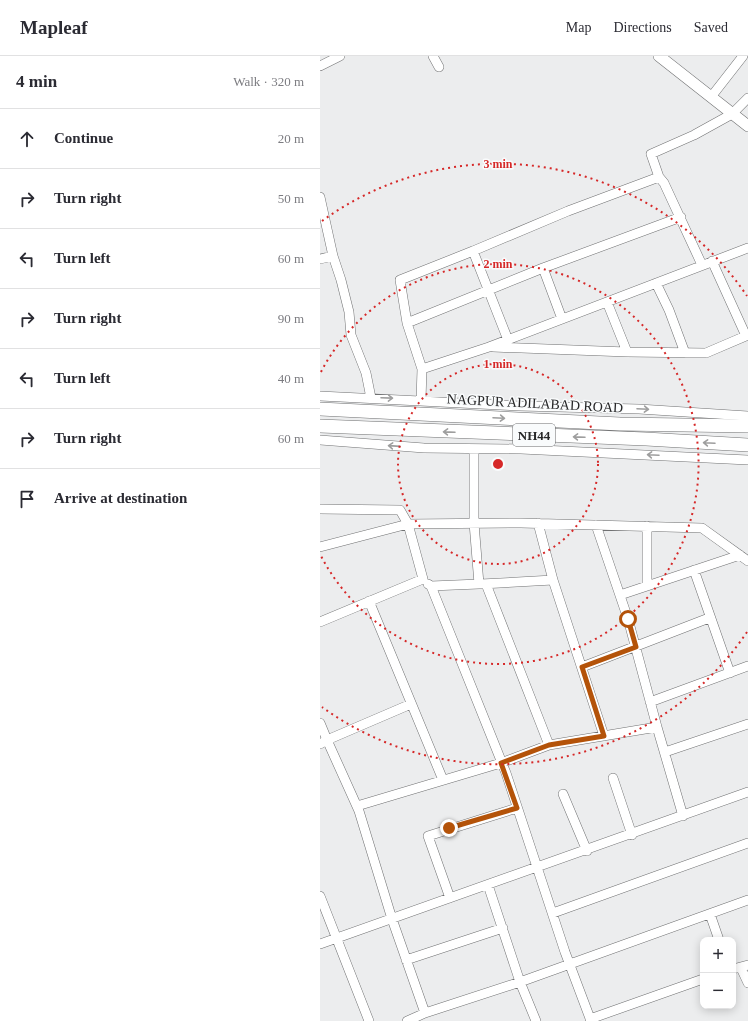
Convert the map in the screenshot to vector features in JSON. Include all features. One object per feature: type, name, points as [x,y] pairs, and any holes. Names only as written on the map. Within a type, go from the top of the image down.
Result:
[{"type":"highway","name":"NAGPUR ADILABAD ROAD","points":[[320,409],[620,424],[748,426]]},
{"type":"highway","name":"NH44","points":[[320,426],[646,439],[748,445]]},
{"type":"main road","points":[[661,57],[748,126]]},
{"type":"street","points":[[321,63],[340,56]]},
{"type":"street","points":[[433,56],[439,67]]},
{"type":"street","points":[[711,97],[743,56]]},
{"type":"street","points":[[702,265],[681,217],[664,183],[659,177],[651,154],[694,135],[732,114],[748,98]]},
{"type":"street","points":[[420,400],[422,369],[407,323],[400,280],[473,251],[568,210],[659,177]]},
{"type":"street","points":[[320,197],[322,212],[333,256],[342,280],[349,312],[351,335],[366,373],[371,398]]},
{"type":"street","points":[[407,323],[488,292],[542,268],[681,217]]},
{"type":"street","points":[[422,369],[508,340],[748,248]]},
{"type":"street","points":[[473,251],[508,340]]},
{"type":"street","points":[[320,259],[333,256]]},
{"type":"street","points":[[488,347],[706,353],[747,335],[712,262]]},
{"type":"street","points":[[542,268],[562,319]]},
{"type":"street","points":[[656,283],[669,310],[685,353]]},
{"type":"street","points":[[607,302],[627,352]]},
{"type":"street","points":[[320,396],[520,406],[639,409],[748,416]]},
{"type":"street","points":[[341,442],[342,428]]},
{"type":"street","points":[[320,440],[424,448],[748,460]]},
{"type":"street","points":[[474,449],[474,523],[483,584],[549,745]]},
{"type":"street","points":[[320,509],[400,510],[408,524],[423,579],[431,586],[501,763],[570,964],[591,1020],[700,980]]},
{"type":"street","points":[[538,523],[553,580],[604,736]]},
{"type":"street","points":[[320,547],[408,524],[538,523],[647,526],[702,528],[748,561]]},
{"type":"street","points":[[596,525],[636,647],[650,702],[683,816]]},
{"type":"street","points":[[647,526],[647,585]]},
{"type":"street","points":[[620,595],[740,555]]},
{"type":"street","points":[[694,570],[709,618],[730,673]]},
{"type":"street","points":[[320,612],[322,622],[423,579]]},
{"type":"street","points":[[431,586],[553,580]]},
{"type":"street","points":[[369,601],[410,704],[443,780]]},
{"type":"street","points":[[582,667],[709,618]]},
{"type":"street","points":[[650,702],[748,666]]},
{"type":"street","points":[[324,742],[410,704]]},
{"type":"street","points":[[320,723],[324,742],[357,806],[392,919],[425,1013]]},
{"type":"street","points":[[665,752],[748,724]]},
{"type":"street","points":[[357,806],[501,763],[549,745],[657,727]]},
{"type":"street","points":[[612,778],[632,834]]},
{"type":"street","points":[[563,794],[587,851]]},
{"type":"street","points":[[320,944],[748,794]]},
{"type":"street","points":[[450,898],[428,836],[517,808]]},
{"type":"street","points":[[553,913],[748,844]]},
{"type":"street","points":[[488,885],[520,982],[536,1021]]},
{"type":"street","points":[[320,896],[369,1021]]},
{"type":"street","points":[[407,1021],[425,1013],[520,982],[748,900]]},
{"type":"street","points":[[710,914],[718,937]]},
{"type":"street","points":[[406,960],[503,928]]},
{"type":"street","points":[[741,967],[748,983]]},
{"type":"route","points":[[449,828],[517,808],[506,773],[501,763],[549,745],[604,736],[582,667],[636,647],[628,619]]}]
